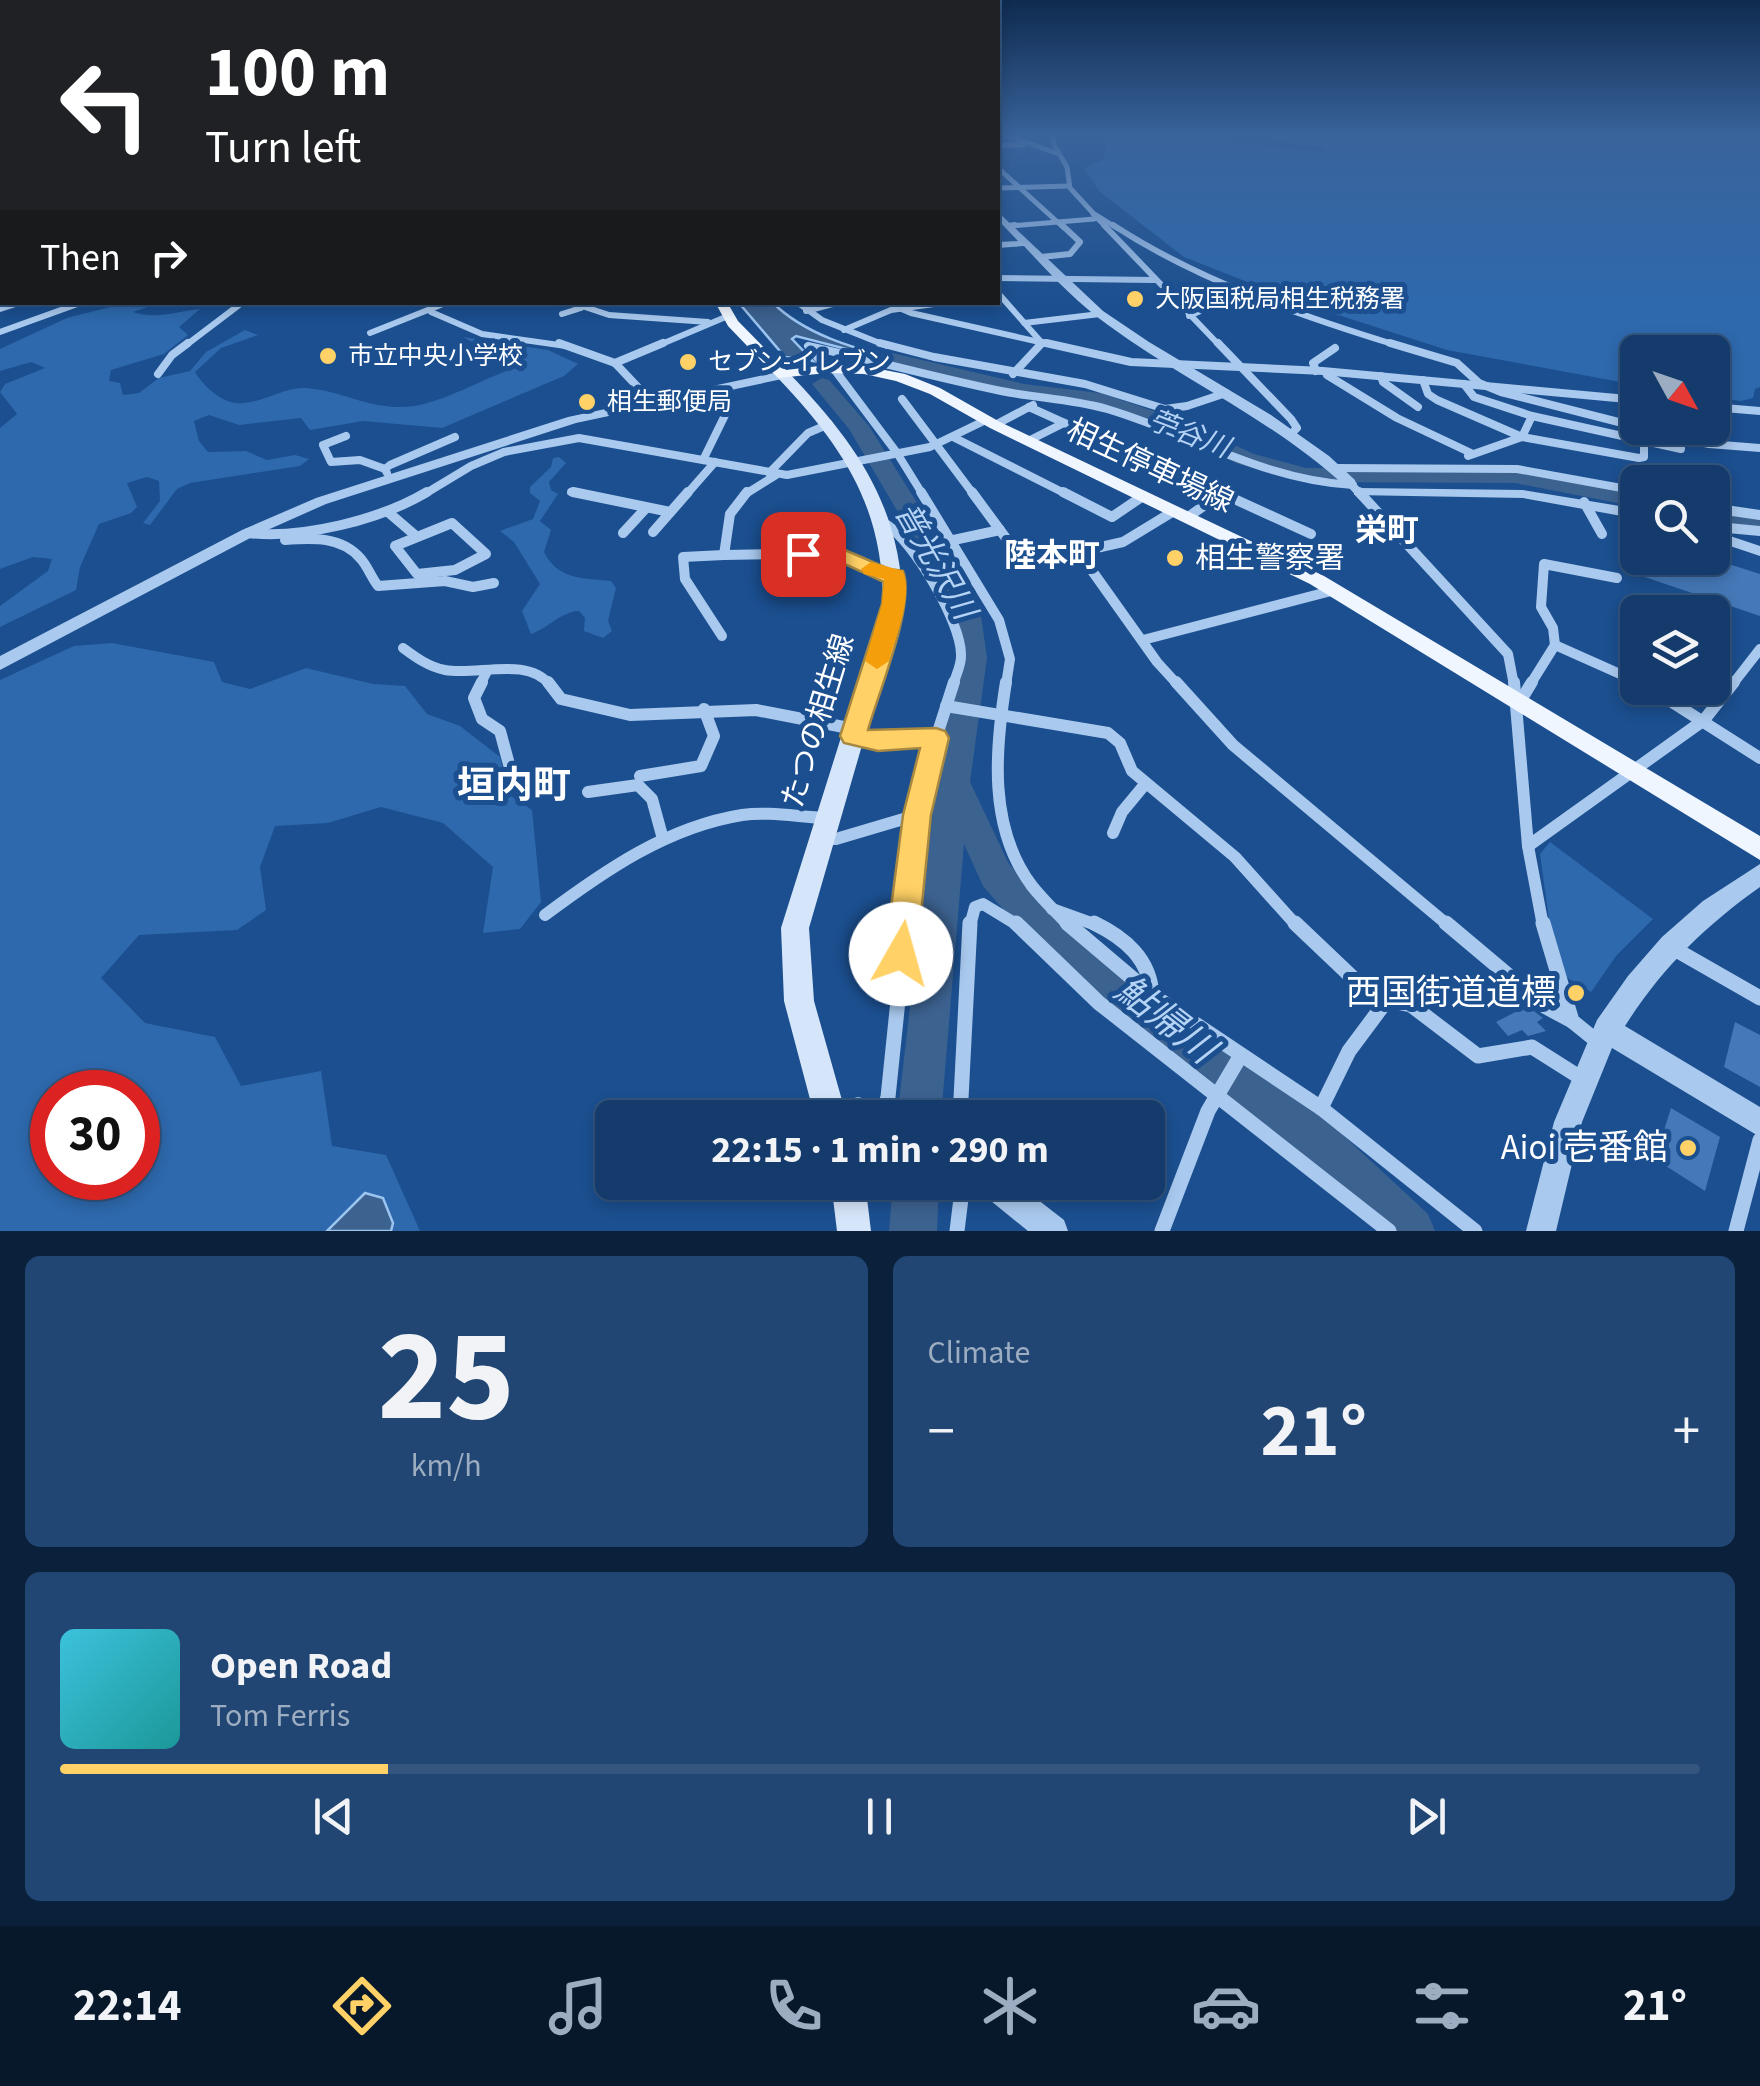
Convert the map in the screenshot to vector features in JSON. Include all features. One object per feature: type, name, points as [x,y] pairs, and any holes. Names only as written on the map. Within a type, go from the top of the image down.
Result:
[{"type":"main road","points":[[724,309],[783,375]]},
{"type":"main road","name":"相生停車場線","points":[[783,375],[831,369],[885,374],[919,384],[1335,590],[1760,849]]},
{"type":"main road","name":"たつの相生線","points":[[783,375],[856,460],[886,525],[895,576],[893,604],[800,902],[793,954],[802,1021],[826,1100]]},
{"type":"main road","points":[[850,1200],[854,1231]]},
{"type":"street","points":[[1025,191],[1060,221],[1079,246],[1070,254],[1041,257]]},
{"type":"street","points":[[1074,191],[1154,280],[1291,420],[1297,428],[1292,434]]},
{"type":"street","points":[[1009,226],[1094,216],[1158,254],[1310,319],[1452,361],[1483,385],[1556,409],[1620,423]]},
{"type":"street","points":[[1000,217],[1100,314],[1292,434],[1336,469],[1508,654],[1518,705],[1528,846],[1546,940],[1572,1022]]},
{"type":"street","points":[[1000,245],[1026,242]]},
{"type":"street","points":[[1000,278],[1154,280]]},
{"type":"street","points":[[1190,316],[1245,292]]},
{"type":"street","points":[[1000,297],[1042,343]]},
{"type":"street","points":[[0,332],[75,305]]},
{"type":"street","points":[[158,374],[172,355],[238,305]]},
{"type":"street","points":[[370,332],[443,305]]},
{"type":"street","points":[[576,305],[652,320],[708,322]]},
{"type":"street","points":[[562,314],[588,305]]},
{"type":"street","points":[[800,305],[843,330],[1013,374],[1084,384],[1171,409],[1226,393]]},
{"type":"street","points":[[806,311],[829,305]]},
{"type":"street","points":[[892,305],[1130,362],[1319,371],[1620,398]]},
{"type":"street","points":[[843,330],[898,308],[923,305]]},
{"type":"street","points":[[615,363],[708,322],[724,309]]},
{"type":"street","points":[[431,312],[482,334],[553,341],[615,363],[651,401]]},
{"type":"street","points":[[1024,323],[1100,314]]},
{"type":"street","points":[[1013,374],[1042,343]]},
{"type":"street","points":[[1475,1231],[1321,1108],[1239,1059],[1152,995],[1032,886],[1006,837],[997,788],[996,716],[1010,659],[1004,636],[894,454],[831,369],[808,346],[1041,398],[1087,404],[1139,419],[1287,479],[1354,487],[1490,492],[1620,510]]},
{"type":"street","points":[[1335,348],[1313,363],[1319,371],[1397,418],[1471,453]]},
{"type":"street","points":[[346,436],[323,445],[331,462],[360,460],[388,473],[558,424],[783,375]]},
{"type":"street","points":[[1381,376],[1383,382],[1418,407]]},
{"type":"street","points":[[1423,380],[1428,394],[1438,400],[1522,437],[1639,458],[1644,457],[1644,445]]},
{"type":"street","points":[[1464,384],[1474,397],[1532,416],[1620,436]]},
{"type":"street","points":[[253,535],[388,512],[484,460],[521,448],[579,438],[773,474],[936,445],[1029,407],[1041,398]]},
{"type":"street","points":[[902,399],[1025,564],[1123,542],[1222,494]]},
{"type":"street","points":[[703,460],[729,407]]},
{"type":"street","points":[[1029,407],[1311,534]]},
{"type":"street","points":[[1730,408],[1760,411]]},
{"type":"street","points":[[1456,466],[1471,453],[1522,437],[1532,416]]},
{"type":"street","points":[[1028,441],[1064,423]]},
{"type":"street","points":[[724,555],[727,512],[773,474],[808,433],[828,424]]},
{"type":"street","points":[[0,664],[455,437]]},
{"type":"street","points":[[953,437],[1112,517],[1143,496]]},
{"type":"street","points":[[1662,445],[1681,449]]},
{"type":"street","points":[[1722,445],[1760,448]]},
{"type":"street","points":[[653,532],[715,462]]},
{"type":"street","points":[[1336,469],[1456,466],[1546,472],[1620,488]]},
{"type":"street","points":[[571,492],[670,512]]},
{"type":"street","points":[[1584,502],[1602,534]]},
{"type":"street","points":[[622,533],[646,508]]},
{"type":"street","points":[[1730,511],[1760,515]]},
{"type":"street","points":[[388,512],[416,536]]},
{"type":"street","points":[[452,523],[486,554],[455,570],[417,574],[396,549],[416,536],[452,523]]},
{"type":"street","points":[[886,525],[902,535],[957,630],[962,657],[917,815],[888,1100]]},
{"type":"street","points":[[1730,528],[1760,531]]},
{"type":"street","points":[[949,541],[1000,530]]},
{"type":"street","points":[[253,535],[265,542],[324,538],[342,544],[359,557],[378,586],[445,581],[473,586],[494,583]]},
{"type":"street","points":[[1730,541],[1760,551]]},
{"type":"street","points":[[1078,551],[1171,680],[1279,787],[1455,927],[1546,1008],[1760,1124]]},
{"type":"street","points":[[722,636],[685,579],[683,557],[838,553],[886,576],[895,576]]},
{"type":"street","points":[[1518,705],[1555,644],[1541,607],[1544,564],[1616,578]]},
{"type":"street","points":[[1142,640],[1335,590]]},
{"type":"street","points":[[1555,644],[1620,674]]},
{"type":"street","points":[[403,648],[419,660],[445,670],[532,671],[546,678],[556,694],[568,702],[630,715],[704,709],[756,710],[878,741],[936,738]]},
{"type":"street","points":[[1528,846],[1704,720],[1760,649]]},
{"type":"street","points":[[487,671],[474,698],[482,719],[500,732],[510,768]]},
{"type":"street","points":[[1684,705],[1760,758]]},
{"type":"street","points":[[949,707],[1108,733],[1120,743],[1132,771],[1236,857],[1277,907],[1355,980],[1388,1000],[1410,1004],[1478,1056],[1532,1047],[1581,1078]]},
{"type":"street","points":[[640,776],[701,766],[714,736],[704,709]]},
{"type":"street","points":[[588,792],[628,783],[638,785],[652,799],[664,839]]},
{"type":"street","points":[[1113,833],[1122,812],[1146,783]]},
{"type":"street","points":[[546,915],[610,864],[664,839],[745,814],[824,828],[836,838],[917,815]]},
{"type":"street","points":[[1540,1231],[1553,1167],[1581,1078],[1602,1036],[1625,1000],[1670,946],[1760,874]]},
{"type":"street","points":[[961,1100],[970,918],[975,907],[982,904],[1005,916],[1096,1001],[1221,1090],[1388,1231]]},
{"type":"street","points":[[1052,908],[1090,919],[1117,935],[1147,970],[1154,983],[1152,995]]},
{"type":"street","points":[[1670,946],[1760,998]]},
{"type":"street","points":[[1321,1108],[1352,1040],[1388,1000]]},
{"type":"street","points":[[1162,1231],[1208,1111],[1239,1059]]},
{"type":"street","points":[[1736,1231],[1760,1140]]},
{"type":"street","points":[[957,1231],[959,1200]]},
{"type":"street","points":[[1013,1200],[1053,1231]]},
{"type":"shaded area","points":[[1100,191],[1760,191],[1760,387],[1755,389],[1753,398],[1741,401],[1730,399],[1730,335],[1620,335],[1620,382],[1447,350],[1298,302],[1184,257]]},
{"type":"shaded area","points":[[118,305],[153,305],[133,312],[150,315],[200,309],[179,327],[188,335],[164,354],[111,370],[109,381],[120,383],[123,395],[139,393],[159,378],[190,371],[206,352],[245,330],[258,335],[221,348],[195,372],[210,390],[230,402],[249,402],[306,388],[372,404],[414,406],[462,390],[509,370],[513,364],[463,337],[548,350],[578,364],[564,376],[442,428],[363,421],[310,430],[301,418],[239,425],[209,415],[194,421],[199,441],[208,452],[246,451],[267,460],[295,455],[309,459],[300,466],[190,483],[177,489],[150,525],[143,523],[160,501],[159,481],[147,477],[127,483],[137,507],[131,513],[99,524],[80,567],[76,590],[0,627],[0,606],[48,571],[52,559],[33,557],[0,569],[0,428],[17,414],[0,392],[5,384],[45,368],[31,362],[0,371],[0,349],[67,318]]},
{"type":"shaded area","points":[[741,305],[775,305],[831,339],[944,374],[796,336],[792,339],[813,361],[785,357]]},
{"type":"shaded area","points":[[559,457],[566,463],[549,482],[551,490],[558,494],[540,521],[551,530],[544,552],[564,573],[611,581],[616,588],[608,621],[612,631],[603,638],[584,631],[585,618],[579,611],[531,634],[522,611],[540,584],[514,542],[500,531],[533,519],[540,501],[530,493],[530,487],[551,467],[553,458]]},
{"type":"shaded area","points":[[112,643],[214,662],[222,682],[250,689],[306,668],[373,684],[405,686],[427,714],[460,726],[500,757],[508,794],[532,810],[541,902],[520,929],[483,933],[493,867],[443,823],[381,807],[328,823],[275,826],[260,867],[266,910],[237,930],[139,935],[101,978],[145,1023],[215,1037],[241,1086],[321,1071],[332,1146],[386,1155],[420,1231],[0,1231],[0,680],[74,646]]},
{"type":"shaded area","points":[[1550,842],[1653,919],[1616,956],[1591,992],[1566,977],[1550,927],[1540,854]]},
{"type":"shaded area","points":[[365,1193],[383,1198],[393,1223],[391,1231],[327,1231]]},
{"type":"building","points":[[1730,564],[1760,574],[1760,616],[1730,606],[1730,595],[1698,595],[1639,575],[1730,575]]},
{"type":"building","points":[[1527,1006],[1543,1018],[1537,1022],[1546,1031],[1528,1036],[1522,1030],[1508,1036],[1496,1022]]},
{"type":"building","points":[[1735,1022],[1760,1035],[1760,1087],[1724,1067]]},
{"type":"building","name":"Aioi 壱番館","points":[[1671,1108],[1720,1137],[1705,1191],[1655,1159]]},
{"type":"waterway","name":"苧谷川","points":[[888,358],[1024,390],[1093,397],[1171,423],[1246,459],[1306,475],[1515,476],[1620,496]]},
{"type":"waterway","name":"普光沢川","points":[[822,384],[858,426],[965,602],[971,623],[973,658],[957,744],[921,1100]]},
{"type":"waterway","name":"苧谷川","points":[[1730,520],[1760,524]]},
{"type":"waterway","name":"鮎帰川","points":[[954,784],[996,875],[1035,919],[1106,979],[1313,1138],[1411,1231]]},
{"type":"waterway","name":"普光沢川","points":[[913,1231],[915,1200]]},
{"type":"slow traffic","points":[[871,569],[895,576],[893,604],[877,661]]},
{"type":"place","name":"大阪国税局相生税務署","points":[[1135,299]]},
{"type":"place","name":"市立中央小学校","points":[[328,356]]},
{"type":"place","name":"セブン-イレブン","points":[[688,362]]},
{"type":"place","name":"相生郵便局","points":[[587,402]]},
{"type":"place","name":"相生警察署","points":[[1175,558]]},
{"type":"place","name":"西国街道道標","points":[[1576,993]]},
{"type":"place","name":"Aioi 壱番館","points":[[1688,1148]]},
{"type":"district","name":"栄町","points":[[1387,531]]},
{"type":"district","name":"陸本町","points":[[1052,556]]},
{"type":"district","name":"垣内町","points":[[514,786]]},
{"type":"route","points":[[803,554],[838,553],[886,576],[895,576],[893,604],[853,736],[878,741],[936,738],[917,815],[901,954]]}]
